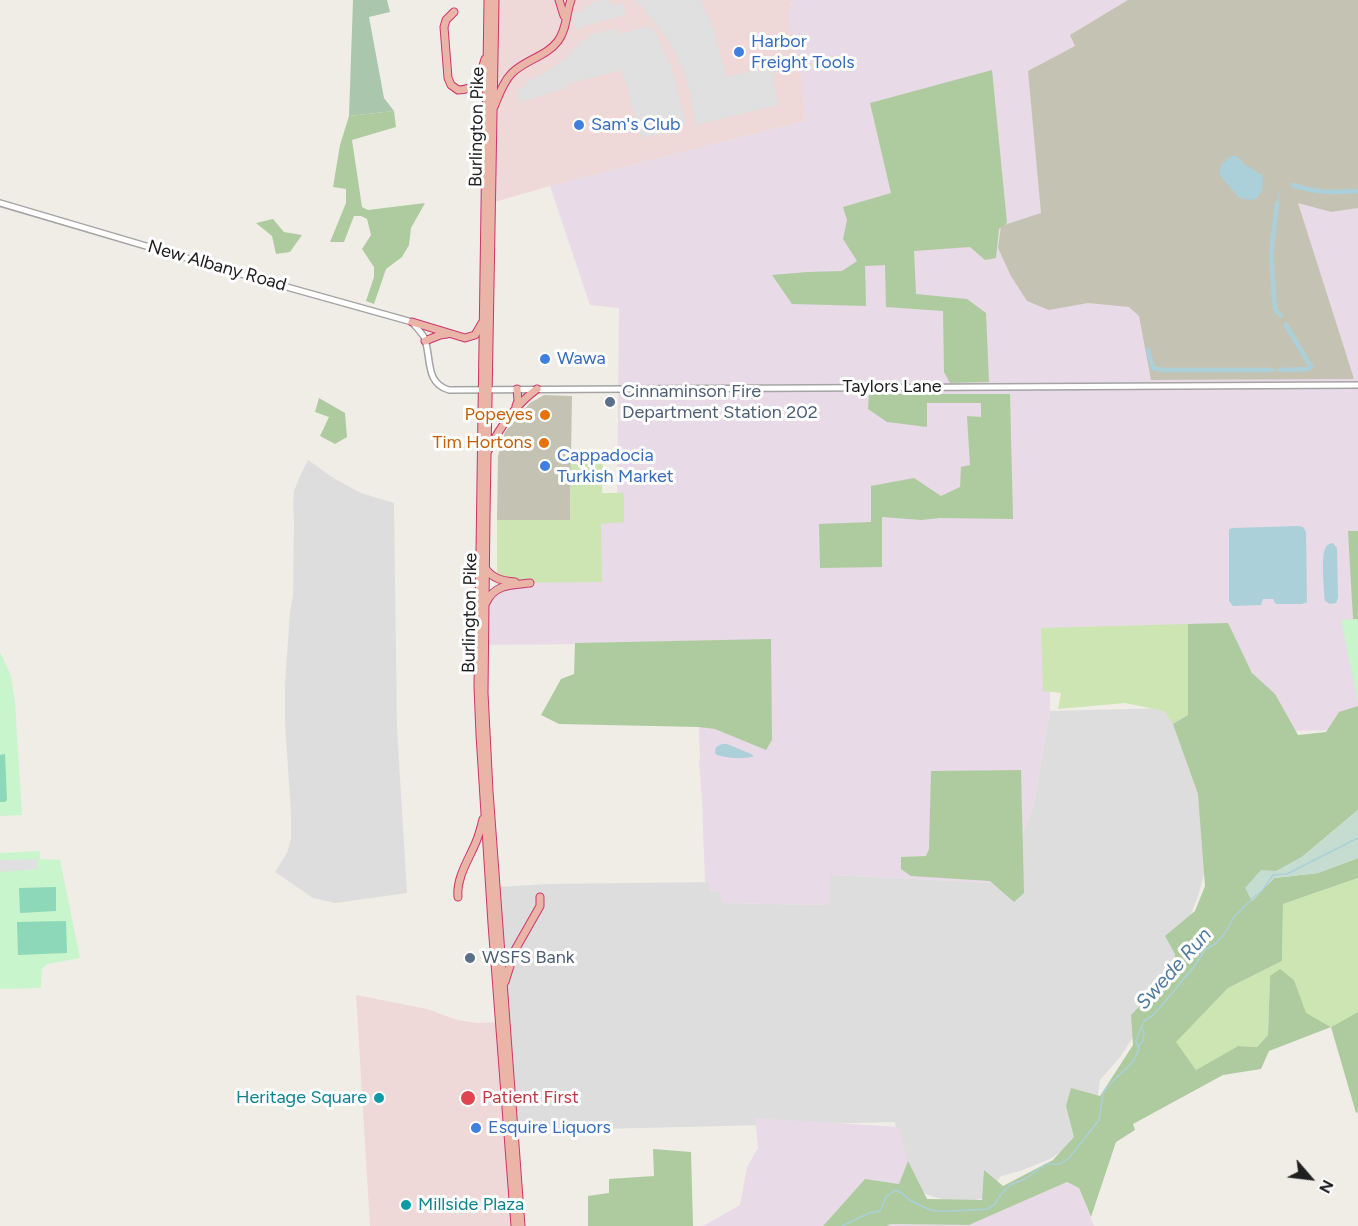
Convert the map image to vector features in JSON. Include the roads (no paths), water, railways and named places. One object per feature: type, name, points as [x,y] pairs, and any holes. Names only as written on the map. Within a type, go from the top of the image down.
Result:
[{"type":"highway","name":"Burlington Pike","points":[[488,0],[483,321],[487,454],[484,693],[521,1226]]},
{"type":"highway","name":"Burlington Pike","points":[[495,0],[478,687],[515,1226]]},
{"type":"highway","points":[[559,0],[565,22]]},
{"type":"highway","points":[[492,111],[502,86],[511,74],[556,44],[561,38],[571,0]]},
{"type":"highway","points":[[454,12],[446,20],[444,27],[448,78],[452,85],[458,90],[465,90],[476,83],[488,51]]},
{"type":"highway","points":[[412,322],[470,338],[475,335],[483,321]]},
{"type":"highway","points":[[425,341],[440,334],[450,334]]},
{"type":"highway","points":[[516,409],[517,389]]},
{"type":"highway","points":[[487,454],[499,429],[524,399],[537,389]]},
{"type":"highway","points":[[485,608],[488,597],[497,588],[530,583],[502,580],[486,569]]},
{"type":"highway","points":[[458,897],[461,877],[485,814]]},
{"type":"highway","points":[[503,987],[515,950],[540,906],[540,897]]},
{"type":"street","name":"New Albany Road","points":[[0,202],[251,277],[412,322]]},
{"type":"street","points":[[412,322],[425,341]]},
{"type":"street","name":"Taylors Lane","points":[[425,341],[432,375],[436,383],[449,390],[1358,385]]},
{"type":"water","points":[[1231,156],[1236,156],[1262,175],[1260,195],[1255,199],[1239,198],[1219,174],[1221,165]]},
{"type":"water","points":[[1303,527],[1306,532],[1307,602],[1277,604],[1273,599],[1263,599],[1261,605],[1233,606],[1229,601],[1229,529]]},
{"type":"water","points":[[1333,543],[1337,548],[1338,598],[1336,603],[1330,604],[1325,601],[1323,559],[1326,547]]},
{"type":"water","points":[[722,744],[754,756],[736,758],[717,755],[716,747]]},
{"type":"waterway","points":[[1293,185],[1325,192],[1358,191]]},
{"type":"waterway","points":[[1277,204],[1280,191]]},
{"type":"waterway","points":[[1277,204],[1271,254],[1275,308],[1281,315]]},
{"type":"waterway","points":[[1286,325],[1311,367]]},
{"type":"waterway","points":[[1148,350],[1153,368],[1162,370],[1271,370]]},
{"type":"waterway","points":[[1281,370],[1311,367]]},
{"type":"waterway","points":[[1271,370],[1281,370]]},
{"type":"waterway","name":"Swede Run","points":[[842,1226],[869,1213],[880,1211],[886,1197],[895,1190],[909,1200],[935,1211],[987,1209],[994,1205],[1010,1185],[1025,1179],[1046,1164],[1060,1164],[1069,1158],[1099,1120],[1103,1093],[1133,1062],[1139,1049],[1136,1041],[1144,1021],[1163,1004],[1205,950],[1224,935],[1234,917],[1262,891],[1273,875],[1287,874],[1358,838]]},
{"type":"waterway","points":[[1139,1046],[1143,1041],[1142,1029]]},
{"type":"place","name":"Harbor Freight Tools","points":[[739,52]]},
{"type":"place","name":"Sam's Club","points":[[579,125]]},
{"type":"place","name":"Wawa","points":[[545,359]]},
{"type":"place","name":"Cinnaminson Fire Department Station 202","points":[[610,402]]},
{"type":"place","name":"Popeyes","points":[[545,415]]},
{"type":"place","name":"Tim Hortons","points":[[544,443]]},
{"type":"place","name":"Cappadocia Turkish Market","points":[[545,466]]},
{"type":"place","name":"WSFS Bank","points":[[470,958]]},
{"type":"place","name":"Heritage Square","points":[[379,1098]]},
{"type":"place","name":"Patient First","points":[[468,1098]]},
{"type":"place","name":"Esquire Liquors","points":[[476,1128]]},
{"type":"place","name":"Millside Plaza","points":[[406,1205]]}]
